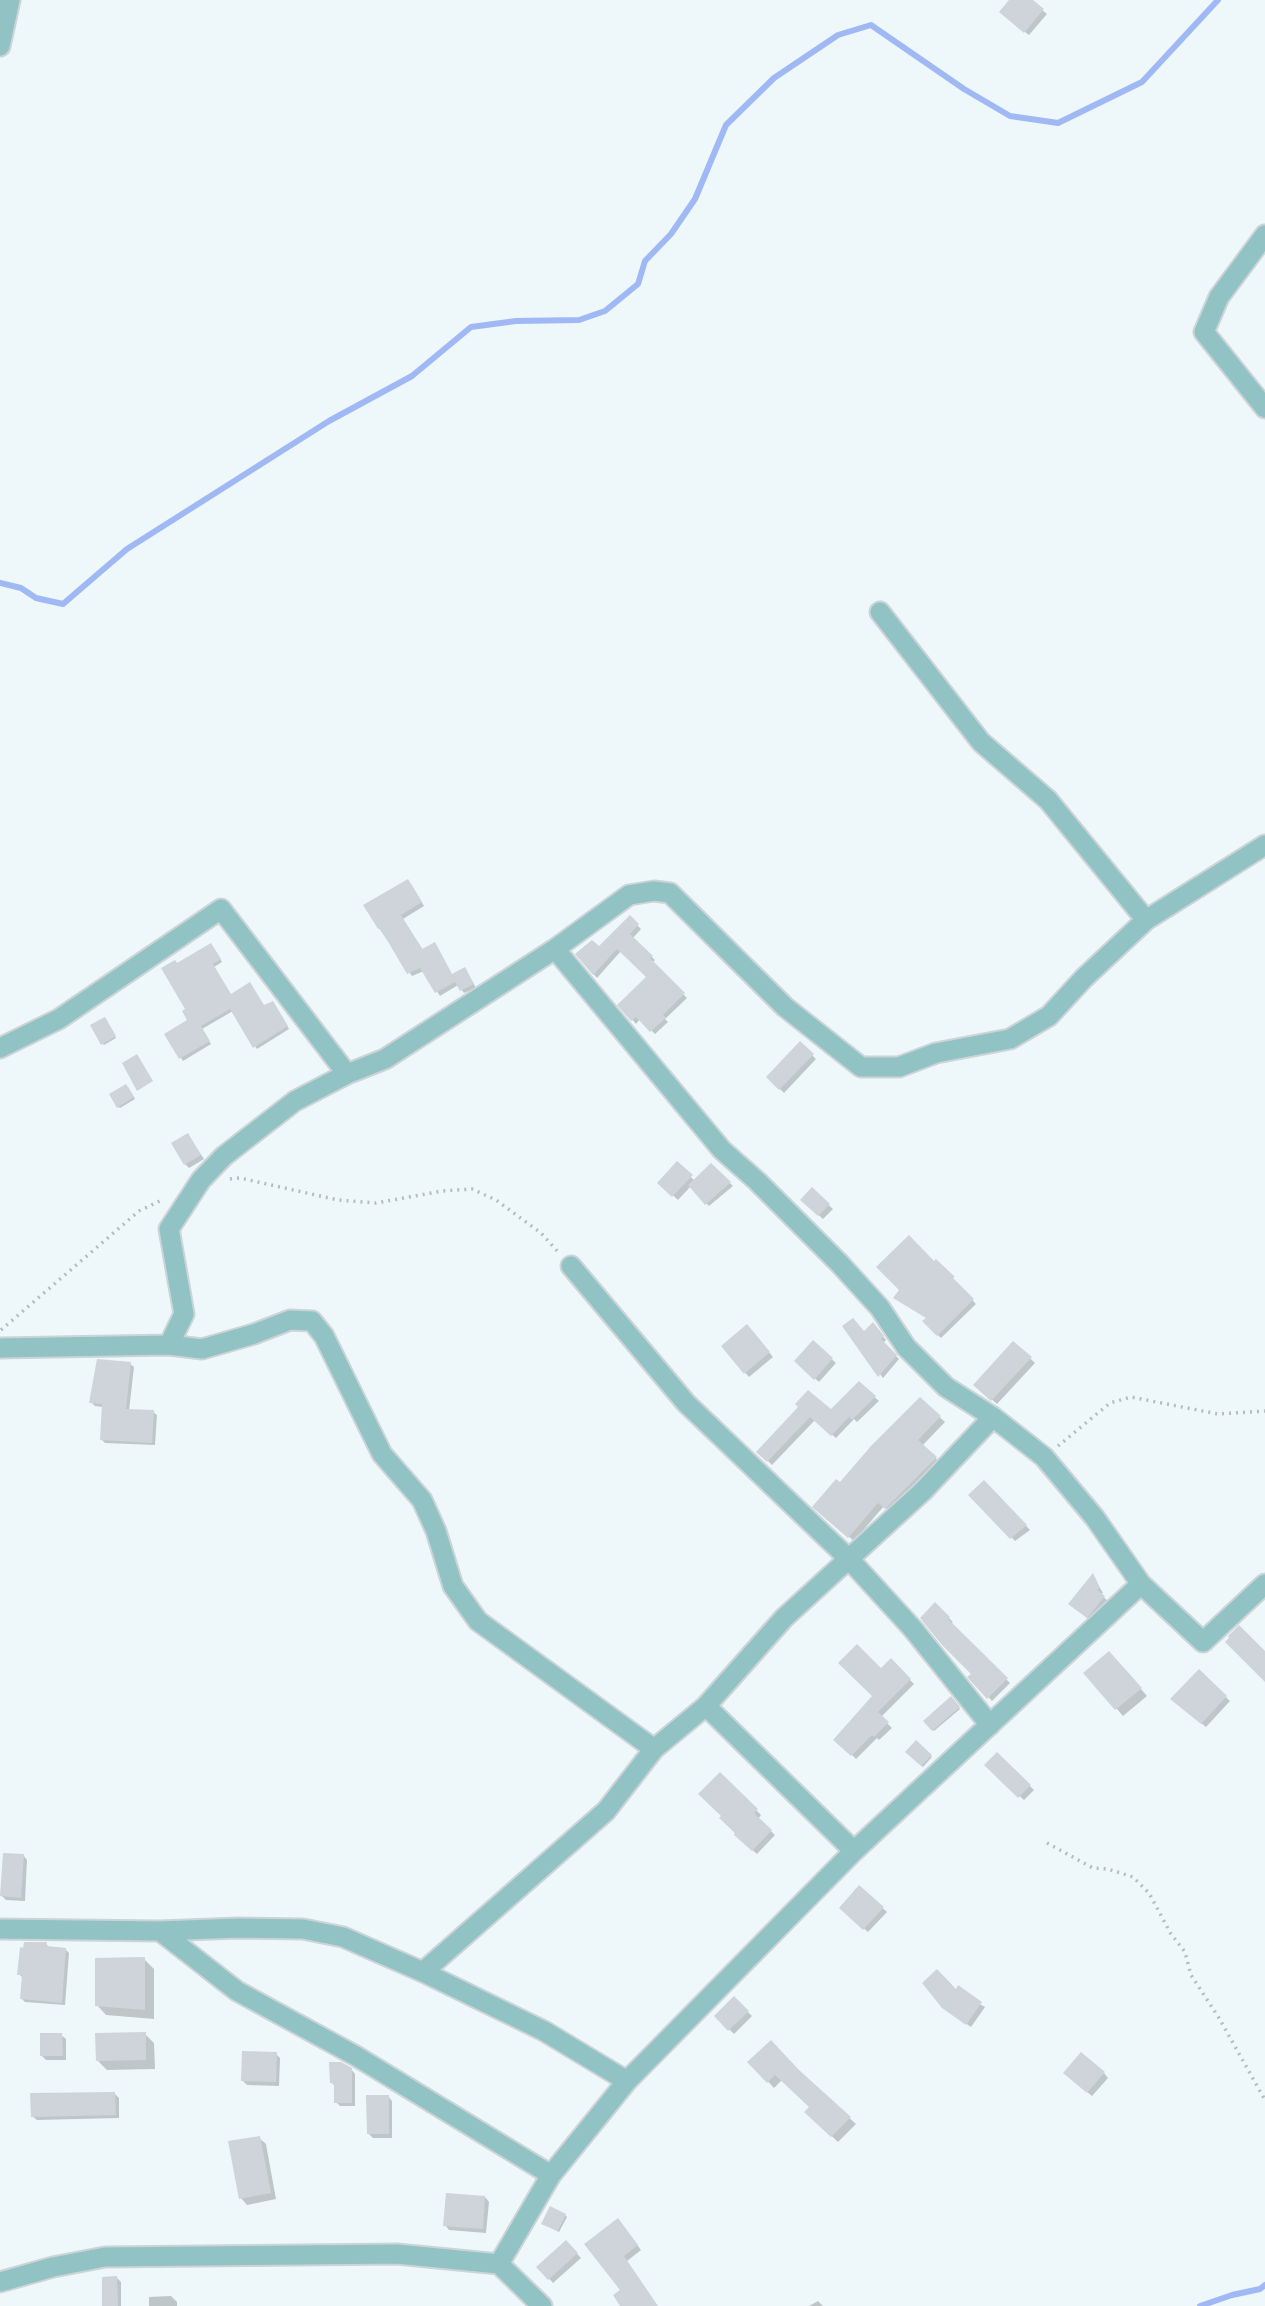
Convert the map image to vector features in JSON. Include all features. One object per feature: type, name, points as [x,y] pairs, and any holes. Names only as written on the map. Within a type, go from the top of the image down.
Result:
[{"type":"street","points":[[0,46],[10,0]]},
{"type":"street","points":[[1265,235],[1219,297],[1204,332],[1265,408]]},
{"type":"street","points":[[880,612],[981,742],[1048,800],[1146,920]]},
{"type":"street","points":[[169,1345],[184,1314],[169,1229],[201,1180],[224,1156],[295,1101],[347,1074],[385,1059],[555,949],[629,895],[654,891],[670,893],[785,1007],[861,1067],[899,1067],[936,1053],[1010,1040],[1049,1016],[1084,978],[1146,920],[1265,845]]},
{"type":"street","points":[[0,1048],[59,1019],[221,909],[347,1074]]},
{"type":"street","points":[[555,949],[722,1150],[840,1264],[880,1308],[906,1347],[946,1387],[993,1417],[1044,1457],[1095,1518],[1141,1584],[1203,1642],[1265,1584]]},
{"type":"street","points":[[571,1266],[686,1403],[849,1559],[913,1629],[990,1725]]},
{"type":"street","points":[[0,1348],[169,1345],[202,1349],[290,1320],[312,1321],[324,1336],[382,1454],[422,1500],[436,1531],[453,1586],[478,1621],[654,1749]]},
{"type":"street","points":[[423,1972],[606,1811],[654,1749],[706,1706],[785,1618],[923,1491],[993,1417]]},
{"type":"street","points":[[499,2264],[551,2175],[626,2081],[854,1851],[1141,1584]]},
{"type":"street","points":[[706,1706],[854,1851]]},
{"type":"street","points":[[0,1929],[303,1929],[344,1937],[544,2031],[626,2081]]},
{"type":"street","points":[[160,1931],[237,1991],[356,2056],[551,2175]]},
{"type":"street","points":[[0,2282],[105,2256],[397,2254],[499,2264],[542,2306]]},
{"type":"path","points":[[201,1180],[240,1178],[338,1200],[376,1203],[442,1191],[472,1189],[496,1200],[541,1233],[571,1266]]},
{"type":"path","points":[[0,1331],[139,1211],[167,1198]]},
{"type":"path","points":[[1044,1457],[1110,1402],[1131,1397],[1218,1414],[1265,1411]]},
{"type":"path","points":[[1047,1843],[1093,1868],[1108,1869],[1133,1877],[1149,1893],[1171,1934],[1185,1952],[1191,1975],[1219,2018],[1265,2100]]},
{"type":"building","points":[[1009,0],[1033,0],[1044,9],[1024,33],[999,12]]},
{"type":"building","points":[[408,879],[422,902],[401,915],[422,949],[435,942],[452,974],[465,967],[474,984],[460,991],[455,982],[435,993],[420,968],[407,974],[380,928],[378,929],[363,905]]},
{"type":"building","points":[[630,915],[639,924],[630,934],[685,993],[663,1015],[666,1018],[650,1032],[636,1017],[631,1021],[617,1005],[646,977],[617,949],[593,975],[575,954],[592,940],[599,946]]},
{"type":"building","points":[[211,943],[221,959],[213,964],[231,994],[250,982],[264,1005],[273,1001],[288,1026],[253,1048],[230,1009],[201,1026],[210,1041],[179,1059],[164,1034],[187,1020],[182,1011],[185,1009],[161,968],[175,960],[177,963]]},
{"type":"building","points":[[105,1017],[116,1036],[101,1045],[90,1025]]},
{"type":"building","points":[[800,1041],[814,1054],[779,1090],[766,1077]]},
{"type":"building","points":[[137,1054],[153,1081],[137,1091],[122,1063]]},
{"type":"building","points":[[126,1084],[134,1097],[117,1108],[109,1094]]},
{"type":"building","points":[[188,1133],[201,1155],[184,1165],[171,1143]]},
{"type":"building","points":[[677,1161],[693,1175],[672,1197],[657,1183]]},
{"type":"building","points":[[711,1163],[731,1182],[705,1205],[688,1185]]},
{"type":"building","points":[[812,1187],[830,1204],[818,1216],[800,1200]]},
{"type":"building","points":[[909,1235],[934,1261],[936,1259],[955,1277],[953,1278],[974,1299],[937,1336],[922,1321],[926,1318],[893,1298],[899,1290],[876,1267]]},
{"type":"building","points":[[853,1318],[864,1331],[873,1322],[884,1336],[881,1339],[897,1355],[878,1377],[842,1326]]},
{"type":"building","points":[[747,1324],[770,1352],[744,1374],[721,1346]]},
{"type":"building","points":[[813,1340],[833,1358],[814,1380],[794,1361]]},
{"type":"building","points":[[1013,1341],[1032,1357],[991,1401],[973,1385]]},
{"type":"building","points":[[97,1359],[131,1362],[126,1409],[154,1410],[152,1443],[100,1440],[102,1404],[89,1403]]},
{"type":"building","points":[[859,1381],[876,1396],[852,1420],[849,1417],[831,1436],[810,1417],[767,1462],[756,1452],[798,1407],[795,1404],[808,1390],[831,1409]]},
{"type":"building","points":[[920,1397],[941,1416],[918,1440],[937,1457],[885,1509],[878,1503],[848,1538],[812,1507],[836,1479],[840,1482]]},
{"type":"building","points":[[984,1480],[1027,1525],[1010,1539],[968,1495]]},
{"type":"building","points":[[1093,1573],[1100,1588],[1097,1590],[1105,1596],[1087,1618],[1068,1604]]},
{"type":"building","points":[[935,1602],[950,1617],[948,1619],[1008,1678],[987,1699],[967,1677],[971,1674],[920,1618]]},
{"type":"building","points":[[1239,1625],[1265,1651],[1265,1682],[1225,1642]]},
{"type":"building","points":[[857,1644],[881,1668],[891,1658],[911,1679],[878,1712],[889,1722],[851,1756],[833,1740],[872,1696],[838,1663]]},
{"type":"building","points":[[1109,1651],[1142,1688],[1115,1710],[1083,1673]]},
{"type":"building","points":[[1199,1669],[1227,1696],[1201,1724],[1170,1699]]},
{"type":"building","points":[[951,1696],[960,1707],[932,1731],[923,1721]]},
{"type":"building","points":[[916,1740],[932,1755],[921,1766],[905,1752]]},
{"type":"building","points":[[997,1752],[1031,1785],[1018,1798],[984,1765]]},
{"type":"building","points":[[720,1772],[758,1809],[754,1813],[772,1830],[752,1851],[698,1794]]},
{"type":"building","points":[[3,1853],[24,1854],[21,1898],[0,1896]]},
{"type":"building","points":[[859,1885],[884,1907],[863,1930],[839,1908]]},
{"type":"building","points":[[24,1942],[47,1942],[46,1946],[66,1948],[62,2003],[20,1999],[22,1975],[17,1975],[20,1947],[23,1948]]},
{"type":"building","points":[[145,1957],[145,2010],[95,2006],[95,1958]]},
{"type":"building","points":[[937,1969],[956,1989],[958,1985],[982,2002],[966,2025],[942,2008],[922,1983]]},
{"type":"building","points":[[734,1996],[749,2011],[728,2031],[714,2016]]},
{"type":"building","points":[[146,2032],[146,2060],[96,2061],[95,2033]]},
{"type":"building","points":[[40,2033],[62,2033],[63,2056],[40,2056]]},
{"type":"building","points":[[771,2040],[799,2070],[851,2117],[831,2137],[804,2112],[809,2107],[775,2075],[767,2083],[747,2062]]},
{"type":"building","points":[[242,2051],[277,2052],[276,2082],[241,2081]]},
{"type":"building","points":[[1081,2052],[1105,2072],[1087,2093],[1063,2073]]},
{"type":"building","points":[[329,2062],[341,2062],[352,2068],[352,2103],[334,2103],[334,2083],[330,2083]]},
{"type":"building","points":[[115,2092],[116,2115],[31,2117],[30,2093]]},
{"type":"building","points":[[366,2095],[389,2095],[389,2134],[367,2134]]},
{"type":"building","points":[[260,2136],[271,2193],[239,2199],[228,2141]]},
{"type":"building","points":[[446,2193],[485,2196],[483,2229],[443,2226]]},
{"type":"building","points":[[550,2206],[566,2214],[558,2231],[541,2224]]},
{"type":"building","points":[[618,2218],[638,2245],[624,2256],[658,2306],[620,2306],[613,2295],[620,2290],[584,2244]]},
{"type":"building","points":[[566,2240],[578,2253],[548,2280],[536,2267]]},
{"type":"building","points":[[117,2276],[118,2306],[102,2306],[102,2277]]},
{"type":"waterway","points":[[0,583],[21,588],[36,598],[63,604],[127,549],[329,421],[412,376],[471,327],[516,321],[579,320],[605,311],[638,284],[645,261],[671,234],[695,199],[726,125],[774,78],[838,35],[871,25],[964,89],[1010,116],[1058,123],[1142,82],[1218,0]]},
{"type":"waterway","points":[[1200,2306],[1260,2289],[1265,2285]]}]
